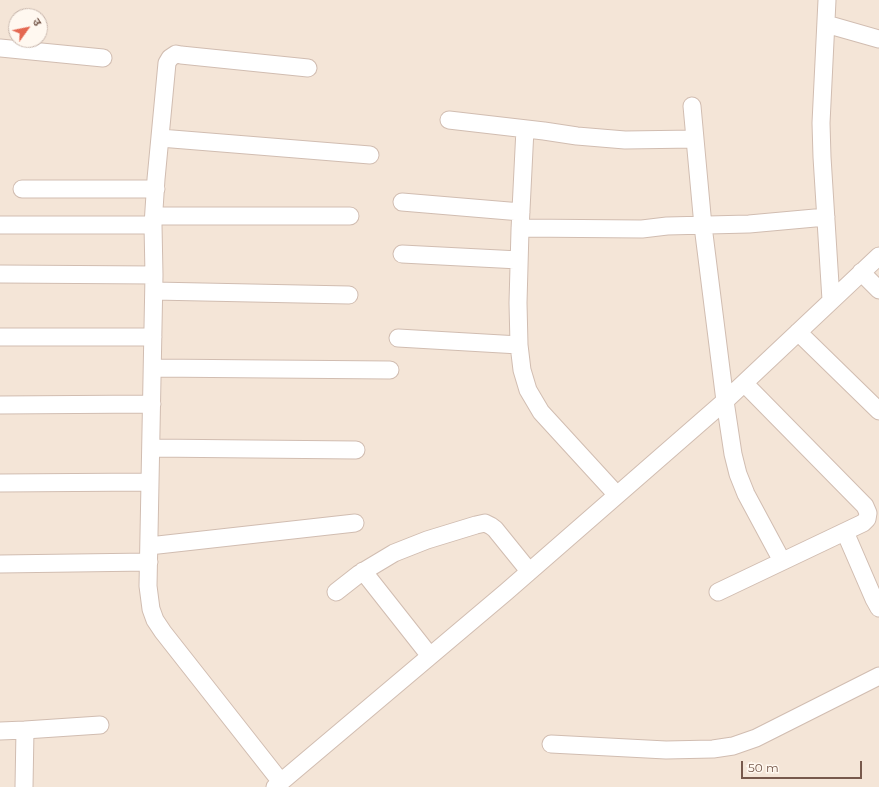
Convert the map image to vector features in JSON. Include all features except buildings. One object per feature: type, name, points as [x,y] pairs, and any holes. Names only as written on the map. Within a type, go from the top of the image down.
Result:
[{"type":"street","points":[[827,0],[821,123],[831,300]]},
{"type":"street","points":[[826,24],[879,39]]},
{"type":"street","points":[[0,48],[103,58]]},
{"type":"street","points":[[308,68],[176,54],[170,58],[167,63],[154,221],[153,368],[149,554],[149,598],[151,610],[156,620],[278,785],[529,571],[725,401],[879,256]]},
{"type":"street","points":[[692,106],[703,226],[725,401],[738,474],[746,494],[782,562]]},
{"type":"street","points":[[449,120],[577,136],[626,140],[696,139]]},
{"type":"street","points":[[525,129],[520,220],[518,303],[519,345],[522,370],[528,390],[541,412],[617,495]]},
{"type":"street","points":[[160,138],[370,155]]},
{"type":"street","points":[[22,189],[156,189]]},
{"type":"street","points":[[402,202],[520,220],[642,229],[667,226],[749,224],[826,217]]},
{"type":"street","points":[[0,226],[350,216]]},
{"type":"street","points":[[402,254],[519,260]]},
{"type":"street","points":[[861,272],[879,290]]},
{"type":"street","points":[[0,274],[349,295]]},
{"type":"street","points":[[798,332],[879,411]]},
{"type":"street","points":[[0,337],[153,337]]},
{"type":"street","points":[[398,338],[519,345]]},
{"type":"street","points":[[153,368],[390,370]]},
{"type":"street","points":[[718,592],[863,524],[867,519],[868,513],[865,506],[744,384]]},
{"type":"street","points":[[0,405],[152,404]]},
{"type":"street","points":[[151,448],[356,450]]},
{"type":"street","points":[[0,483],[150,482]]},
{"type":"street","points":[[0,564],[149,554],[355,523]]},
{"type":"street","points":[[336,592],[363,571],[394,553],[428,540],[485,523],[495,529],[529,571]]},
{"type":"street","points":[[845,532],[879,608]]},
{"type":"street","points":[[363,571],[430,656]]},
{"type":"street","points":[[551,744],[666,750],[712,749],[733,746],[756,738],[879,676]]},
{"type":"street","points":[[0,731],[100,725]]},
{"type":"street","points":[[24,787],[25,730]]},
{"type":"shaded area","points":[[0,0],[879,0],[879,787],[0,787]]}]
